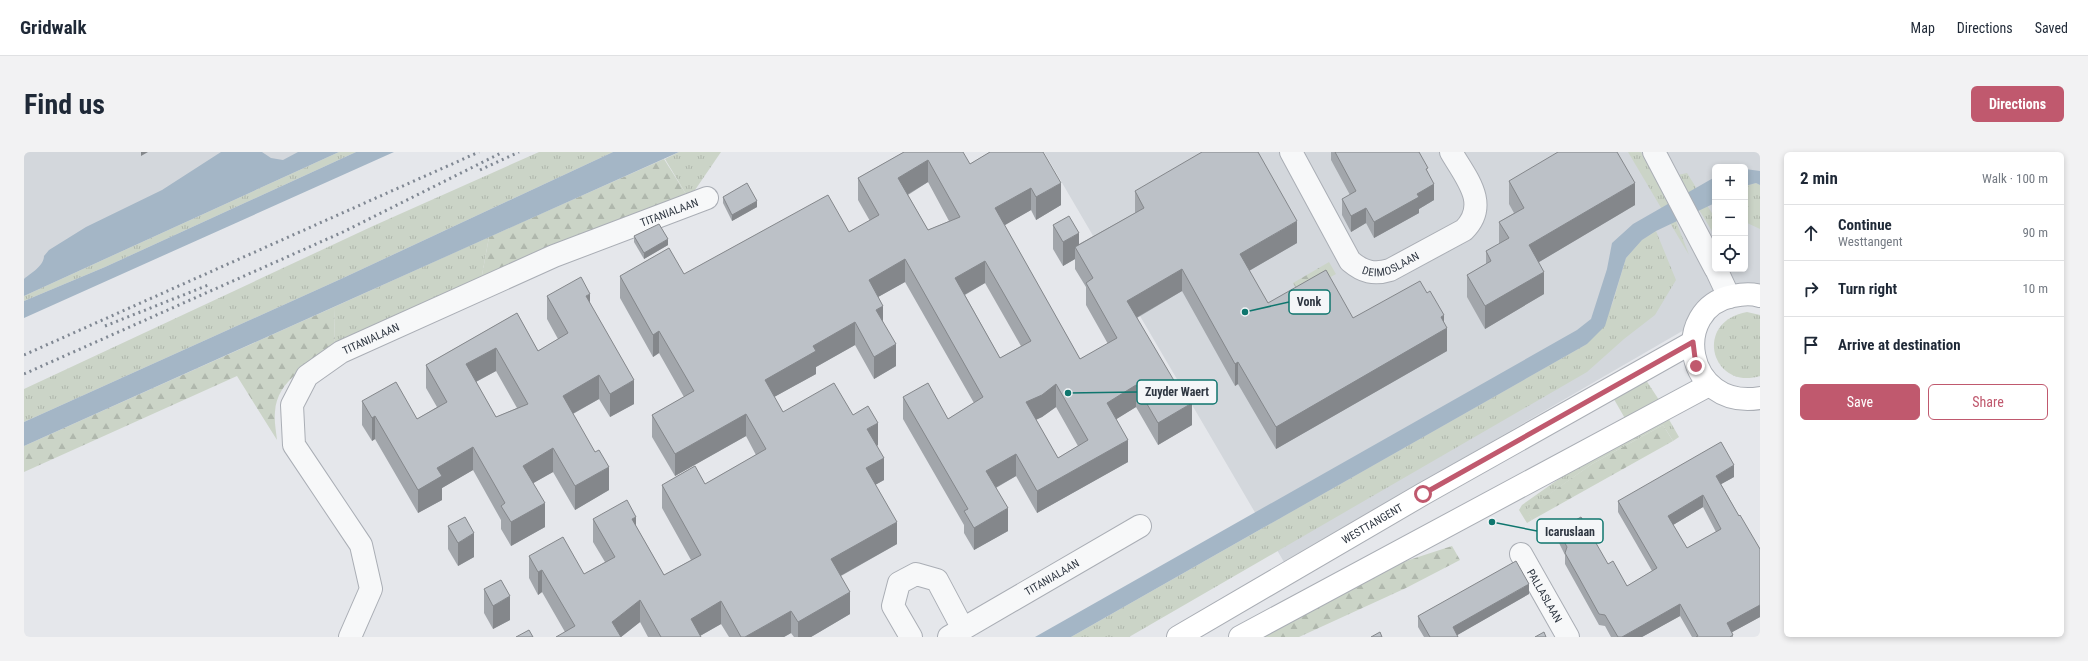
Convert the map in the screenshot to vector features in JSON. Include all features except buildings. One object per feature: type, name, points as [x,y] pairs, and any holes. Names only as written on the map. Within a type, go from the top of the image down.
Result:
[{"type":"main road","points":[[1760,296],[1743,294],[1729,296],[1719,301],[1704,314],[1698,323],[1693,342],[1696,366],[1709,385],[1721,393],[1734,398],[1748,400],[1760,398]]},
{"type":"main road","name":"WESTTANGENT","points":[[1178,637],[1423,494],[1693,342]]},
{"type":"main road","points":[[1240,637],[1709,385]]},
{"type":"street","name":"DEIMOSLAAN","points":[[1291,152],[1295,164],[1350,261],[1359,268],[1369,272],[1380,273],[1390,270],[1464,230],[1471,223],[1475,214],[1476,204],[1474,194],[1451,152]]},
{"type":"street","points":[[1654,152],[1712,262]]},
{"type":"street","name":"TITANIALAAN","points":[[350,637],[371,589],[360,545],[294,445],[292,405],[307,376],[341,352],[554,256],[707,198]]},
{"type":"street","points":[[1717,272],[1729,296]]},
{"type":"street","name":"TITANIALAAN","points":[[911,637],[894,606],[899,583],[916,574],[937,580],[956,633],[1140,526]]},
{"type":"street","name":"PALLASLAAN","points":[[1521,554],[1568,637]]},
{"type":"shaded area","points":[[24,152],[317,152],[24,293]]},
{"type":"shaded area","points":[[1044,152],[1760,152],[1760,286],[1284,562]]},
{"type":"green space","points":[[339,152],[356,152],[105,267],[24,301],[24,296]]},
{"type":"green space","points":[[539,152],[613,152],[343,278],[24,422],[24,389],[373,226]]},
{"type":"green space","points":[[679,152],[721,152],[695,190],[686,194],[665,159]]},
{"type":"green space","points":[[1628,152],[1641,152],[1665,192],[1689,255]]},
{"type":"green space","points":[[664,159],[686,194],[480,286],[489,237]]},
{"type":"green space","points":[[1687,173],[1712,213],[1712,231],[1678,175]]},
{"type":"green space","points":[[1756,183],[1760,185],[1760,229],[1748,223],[1748,185]]},
{"type":"green space","points":[[1656,231],[1676,280],[1655,315],[1624,339],[1587,372],[1129,637],[1071,637],[1587,344],[1612,305],[1626,258],[1642,240]]},
{"type":"green space","points":[[489,237],[480,286],[335,351],[334,307]]},
{"type":"green space","points":[[1329,262],[1336,274],[1304,292],[1297,290],[1293,283]]},
{"type":"green space","points":[[334,307],[335,351],[315,361],[296,374],[282,390],[277,400],[275,412],[277,440],[237,376],[24,472],[24,446]]},
{"type":"green space","points":[[1747,312],[1760,315],[1760,376],[1743,378],[1730,374],[1720,365],[1715,353],[1714,341],[1719,328],[1730,318]]},
{"type":"green space","points":[[1644,377],[1661,403],[1627,422],[1611,394]]},
{"type":"green space","points":[[1667,416],[1679,437],[1673,441],[1663,425],[1592,464],[1527,510],[1532,520],[1527,523],[1519,510],[1522,505],[1590,457]]},
{"type":"green space","points":[[1663,425],[1673,441],[1532,520],[1526,510],[1592,464]]},
{"type":"green space","points":[[1452,546],[1460,560],[1406,588],[1299,637],[1248,637],[1366,574]]},
{"type":"water","points":[[221,152],[262,152],[271,158],[283,160],[298,152],[339,152],[24,296],[24,279],[40,266],[44,256],[49,250],[86,227],[162,190]]},
{"type":"water","points":[[356,152],[394,152],[24,318],[24,301],[105,267]]},
{"type":"water","points":[[613,152],[679,152],[24,446],[24,422],[343,278]]},
{"type":"water","points":[[1748,169],[1760,171],[1760,185],[1756,183],[1748,185]]},
{"type":"water","points":[[1712,179],[1712,204],[1656,231],[1642,240],[1626,258],[1605,326],[1587,344],[1071,637],[1035,637],[1577,330],[1591,319],[1607,269],[1612,243],[1633,224]]},
{"type":"railway","points":[[24,355],[479,152]]},
{"type":"railway","points":[[24,374],[343,232],[503,152]]},
{"type":"railway","points":[[480,170],[519,152]]},
{"type":"railway","points":[[105,326],[211,284]]},
{"type":"place","name":"Vonk","points":[[1245,312]]},
{"type":"place","name":"Zuyder Waert","points":[[1068,393]]},
{"type":"place","name":"Icaruslaan","points":[[1492,522]]},
{"type":"route","points":[[1423,494],[1693,342],[1693,354],[1696,366]]}]
